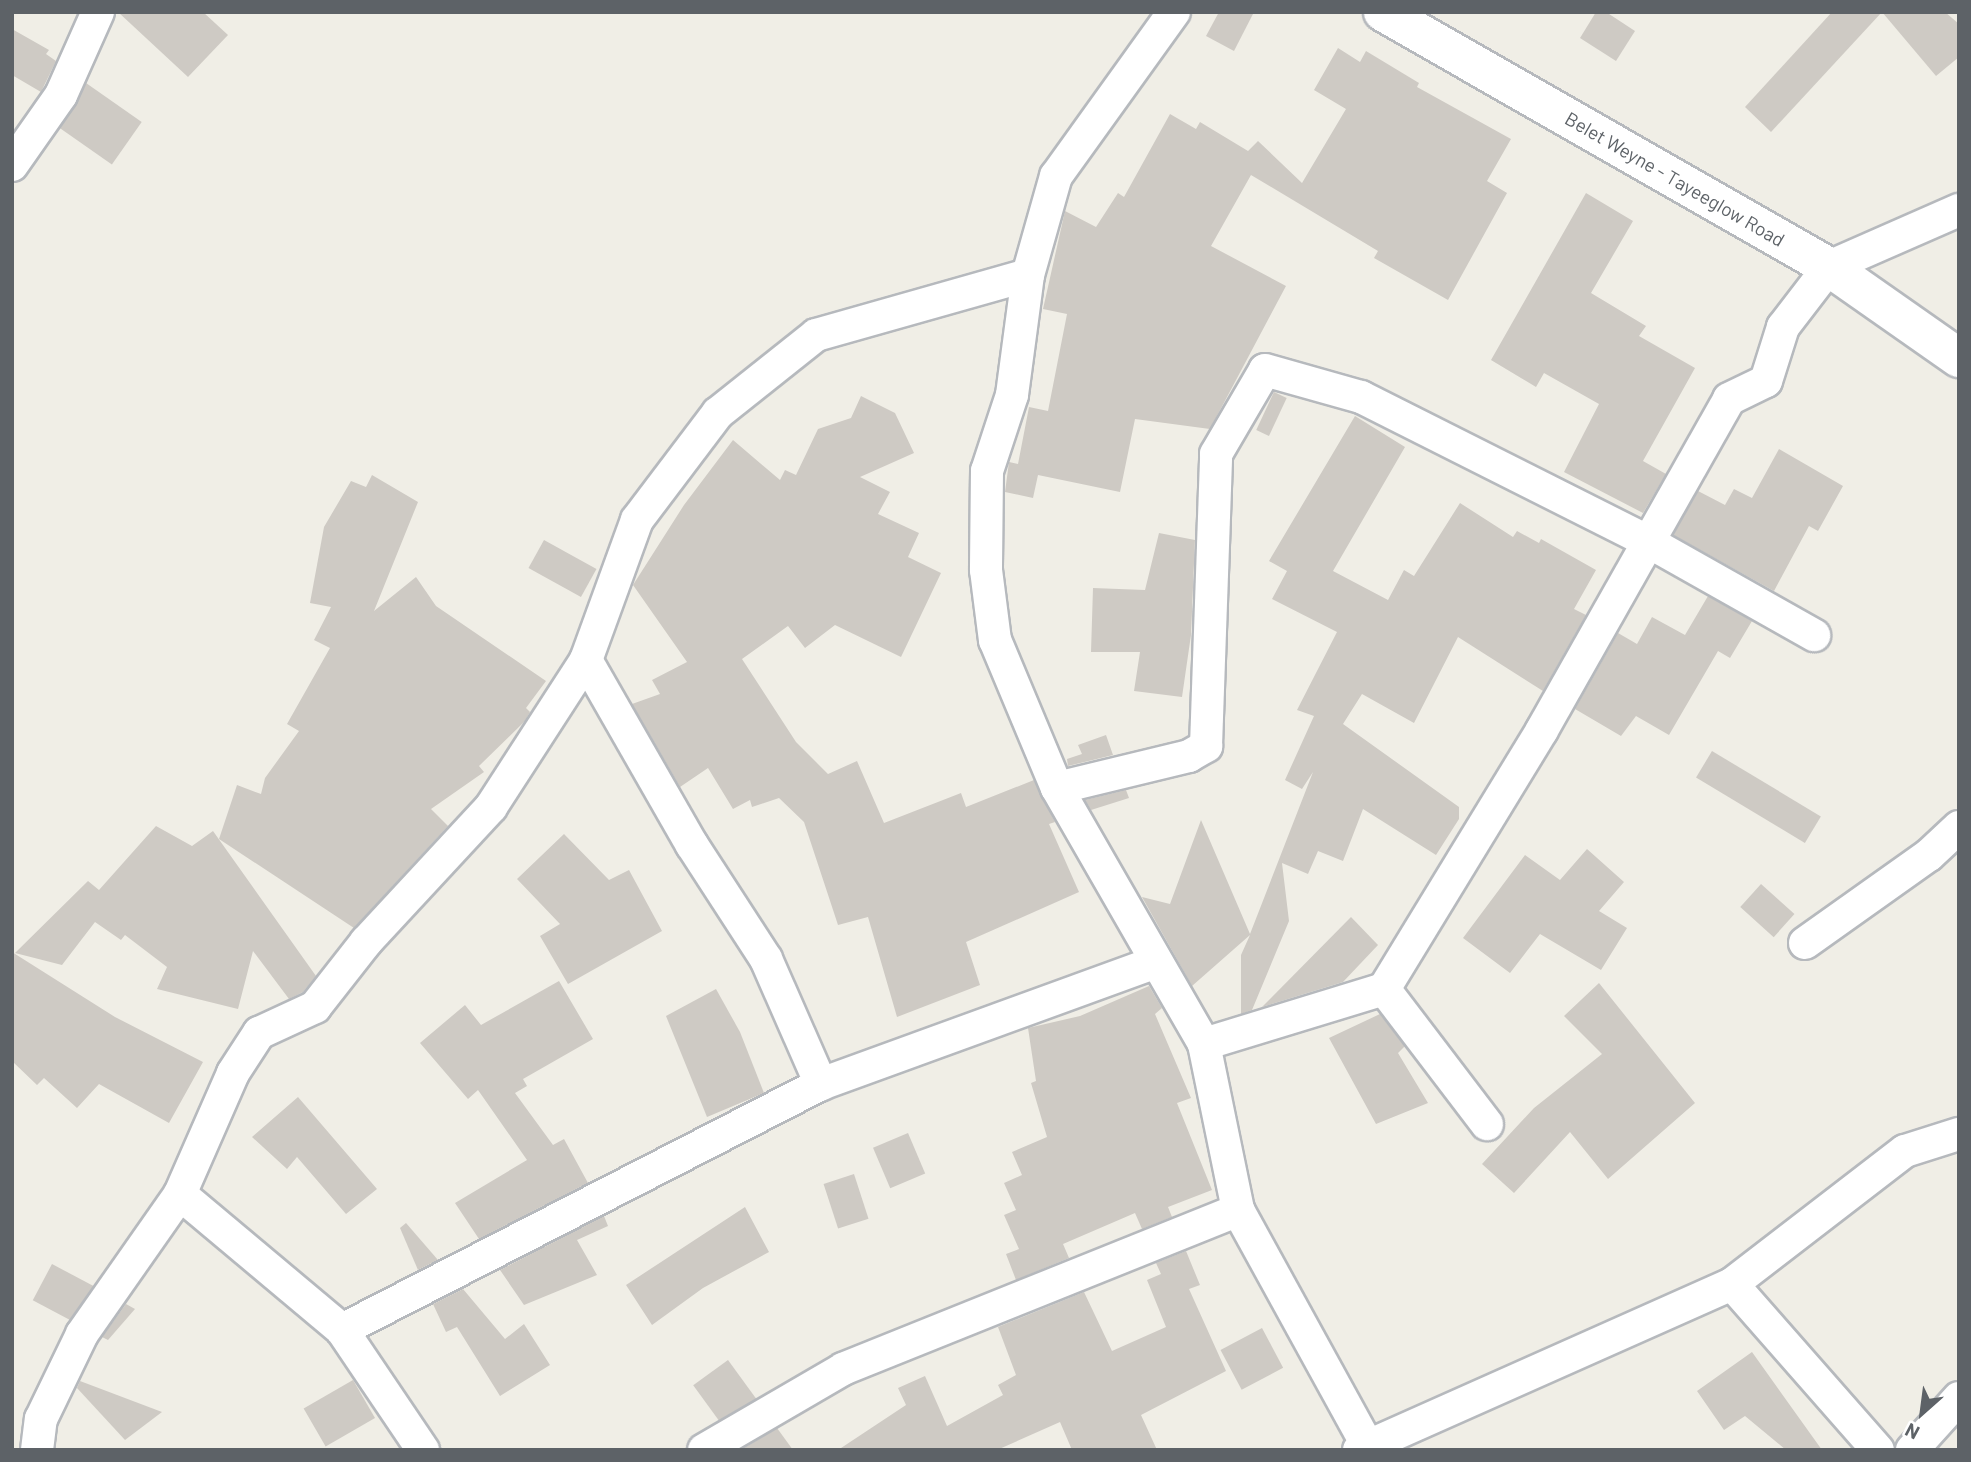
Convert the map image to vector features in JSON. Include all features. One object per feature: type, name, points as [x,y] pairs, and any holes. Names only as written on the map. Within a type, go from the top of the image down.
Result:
[{"type":"main road","name":"Belet Weyne - Tayeeglow Road","points":[[1383,12],[1829,267],[1959,358]]},
{"type":"street","points":[[12,165],[61,95],[99,12]]},
{"type":"street","points":[[1174,12],[1056,176],[1028,275],[1012,395],[987,471],[986,570],[995,640],[1057,788],[1154,963],[1204,1044],[1238,1210],[1365,1448],[1732,1284],[1905,1152],[1959,1134]]},
{"type":"street","points":[[1204,1044],[1384,989],[1542,730],[1729,399],[1766,381],[1783,327],[1829,267],[1959,210]]},
{"type":"street","points":[[37,1450],[41,1419],[82,1334],[180,1194],[233,1073],[259,1033],[315,1007],[366,942],[491,807],[586,660],[637,520],[718,413],[816,335],[1028,275]]},
{"type":"street","points":[[1057,788],[1189,757],[1206,746],[1216,454],[1265,370],[1361,397],[1647,541],[1814,635]]},
{"type":"street","points":[[586,660],[692,845],[766,959],[821,1084]]},
{"type":"street","points":[[1805,943],[1929,855],[1959,827]]},
{"type":"street","points":[[342,1330],[821,1084],[1154,963]]},
{"type":"street","points":[[1384,989],[1487,1124]]},
{"type":"street","points":[[180,1194],[342,1330],[424,1450]]},
{"type":"street","points":[[704,1450],[843,1369],[1238,1210]]},
{"type":"street","points":[[1732,1284],[1878,1450]]},
{"type":"street","points":[[1912,1450],[1959,1398]]},
{"type":"building","points":[[118,12],[203,12],[228,35],[188,77]]},
{"type":"building","points":[[1219,12],[1254,12],[1234,51],[1206,36]]},
{"type":"building","points":[[1596,12],[1606,12],[1635,31],[1616,61],[1580,38]]},
{"type":"building","points":[[1832,12],[1882,12],[1771,132],[1745,107]]},
{"type":"building","points":[[1882,12],[1945,12],[1959,24],[1959,57],[1936,76]]},
{"type":"building","points":[[12,29],[49,50],[46,54],[56,61],[41,92],[12,75]]},
{"type":"building","points":[[1338,48],[1360,62],[1366,51],[1419,83],[1417,87],[1511,139],[1487,181],[1507,193],[1448,300],[1374,258],[1378,251],[1251,175],[1211,246],[1286,286],[1210,429],[1135,419],[1120,492],[1038,475],[1033,498],[1005,492],[1009,462],[1018,464],[1029,407],[1048,411],[1067,314],[1043,309],[1065,211],[1096,227],[1118,193],[1124,197],[1170,114],[1196,129],[1200,122],[1248,151],[1258,141],[1302,183],[1346,109],[1314,90]]},
{"type":"building","points":[[86,83],[142,122],[112,165],[56,126]]},
{"type":"building","points":[[1586,193],[1633,221],[1591,293],[1646,326],[1639,336],[1695,368],[1643,461],[1666,474],[1643,513],[1564,472],[1599,404],[1544,373],[1536,387],[1491,360]]},
{"type":"building","points":[[1274,392],[1287,398],[1269,436],[1256,430]]},
{"type":"building","points":[[861,396],[895,413],[914,453],[860,477],[890,492],[878,514],[919,533],[908,557],[941,573],[901,657],[835,625],[805,648],[788,626],[742,659],[796,742],[828,774],[857,761],[884,823],[961,793],[966,807],[1034,780],[1055,822],[1049,824],[1079,892],[966,942],[980,985],[897,1017],[868,917],[838,925],[804,822],[779,798],[752,807],[750,800],[733,809],[708,768],[680,787],[632,704],[660,694],[652,680],[687,662],[633,585],[684,505],[733,440],[780,480],[785,470],[796,475],[818,429],[851,418]]},
{"type":"building","points":[[1355,416],[1405,447],[1333,571],[1388,600],[1404,570],[1414,576],[1460,503],[1513,537],[1517,531],[1539,543],[1541,539],[1596,570],[1574,609],[1586,615],[1543,691],[1458,637],[1414,723],[1362,694],[1343,724],[1459,807],[1459,819],[1436,855],[1363,809],[1343,861],[1318,851],[1308,874],[1282,863],[1289,921],[1252,1010],[1241,1014],[1241,955],[1250,935],[1192,986],[1142,897],[1170,904],[1201,820],[1250,934],[1313,772],[1302,789],[1285,780],[1314,716],[1297,710],[1337,632],[1272,599],[1287,571],[1269,561]]},
{"type":"building","points":[[1779,449],[1843,486],[1818,531],[1809,526],[1774,591],[1673,535],[1698,491],[1725,505],[1734,489],[1752,498]]},
{"type":"building","points":[[372,475],[418,502],[374,611],[416,577],[436,606],[546,681],[526,708],[530,712],[525,721],[479,766],[484,772],[431,809],[448,826],[354,928],[219,839],[237,785],[261,794],[265,778],[299,731],[287,724],[330,648],[314,640],[331,607],[310,603],[324,527],[351,481],[366,487]]},
{"type":"building","points":[[1159,533],[1195,540],[1191,635],[1182,697],[1134,691],[1140,652],[1091,652],[1093,588],[1145,590]]},
{"type":"building","points":[[544,540],[596,569],[581,597],[528,568]]},
{"type":"building","points":[[1708,596],[1752,621],[1730,658],[1718,651],[1669,735],[1636,716],[1621,736],[1575,709],[1618,633],[1637,644],[1652,617],[1685,635]]},
{"type":"building","points":[[1106,735],[1113,755],[1068,766],[1067,759],[1082,754],[1078,745]]},
{"type":"building","points":[[1712,751],[1821,816],[1805,843],[1696,778]]},
{"type":"building","points":[[1126,790],[1129,798],[1091,810],[1085,800]]},
{"type":"building","points":[[156,826],[192,846],[213,831],[316,976],[303,992],[289,999],[253,951],[238,1009],[157,989],[167,967],[125,935],[121,940],[95,922],[62,965],[15,953],[88,881],[99,890]]},
{"type":"building","points":[[564,834],[609,880],[629,870],[662,931],[568,984],[540,936],[560,924],[517,879]]},
{"type":"building","points":[[1587,849],[1624,882],[1599,911],[1627,928],[1601,970],[1540,934],[1510,973],[1463,938],[1525,855],[1560,880]]},
{"type":"building","points":[[1761,884],[1794,914],[1774,937],[1740,907]]},
{"type":"building","points":[[1351,917],[1378,945],[1343,982],[1262,1007]]},
{"type":"building","points":[[12,952],[115,1017],[203,1062],[169,1123],[99,1084],[77,1108],[44,1078],[37,1085],[12,1061]]},
{"type":"building","points":[[559,981],[593,1039],[523,1079],[527,1086],[515,1093],[553,1145],[564,1139],[588,1183],[479,1239],[455,1203],[527,1160],[478,1090],[468,1099],[420,1043],[465,1005],[481,1025]]},
{"type":"building","points":[[1599,983],[1695,1103],[1608,1179],[1570,1132],[1514,1193],[1482,1164],[1534,1108],[1602,1054],[1564,1016]]},
{"type":"building","points":[[1149,986],[1162,1008],[1155,1014],[1191,1098],[1177,1103],[1212,1190],[1168,1207],[1172,1217],[1142,1229],[1135,1213],[1063,1244],[1069,1258],[1016,1280],[1006,1254],[1019,1249],[1004,1215],[1016,1210],[1004,1183],[1022,1175],[1012,1152],[1047,1137],[1031,1083],[1036,1081],[1028,1028],[1080,1016]]},
{"type":"building","points":[[716,989],[740,1032],[764,1093],[707,1117],[666,1016]]},
{"type":"building","points":[[1380,1014],[1405,1046],[1398,1053],[1428,1103],[1376,1124],[1329,1038]]},
{"type":"building","points":[[298,1097],[377,1189],[346,1214],[297,1157],[287,1169],[252,1137]]},
{"type":"building","points":[[908,1133],[925,1174],[890,1188],[873,1148]]},
{"type":"building","points":[[854,1174],[869,1219],[838,1229],[824,1184]]},
{"type":"building","points":[[745,1207],[769,1252],[703,1288],[652,1325],[626,1285]]},
{"type":"building","points":[[604,1216],[608,1226],[577,1240],[597,1275],[524,1305],[500,1270]]},
{"type":"building","points":[[406,1223],[438,1260],[418,1270],[400,1228]]},
{"type":"building","points":[[1186,1251],[1200,1285],[1189,1289],[1226,1371],[1141,1415],[1157,1450],[1072,1450],[1060,1422],[997,1450],[838,1450],[906,1405],[898,1388],[925,1376],[947,1426],[1003,1395],[998,1385],[1016,1375],[998,1327],[1084,1292],[1112,1351],[1166,1327],[1147,1280],[1161,1274],[1156,1263]]},
{"type":"building","points":[[52,1264],[93,1286],[74,1322],[33,1300]]},
{"type":"building","points":[[463,1289],[505,1339],[524,1324],[550,1365],[500,1396],[457,1327],[446,1332],[433,1304]]},
{"type":"building","points":[[126,1304],[135,1309],[108,1340],[102,1337]]},
{"type":"building","points":[[1262,1328],[1283,1368],[1242,1390],[1221,1350]]},
{"type":"building","points":[[1752,1352],[1822,1450],[1786,1450],[1745,1416],[1724,1430],[1697,1391]]},
{"type":"building","points":[[728,1360],[756,1399],[721,1424],[693,1385]]},
{"type":"building","points":[[353,1380],[375,1418],[326,1447],[304,1408]]},
{"type":"building","points":[[80,1381],[162,1412],[125,1440],[77,1388]]},
{"type":"building","points":[[777,1428],[793,1450],[741,1450]]}]
